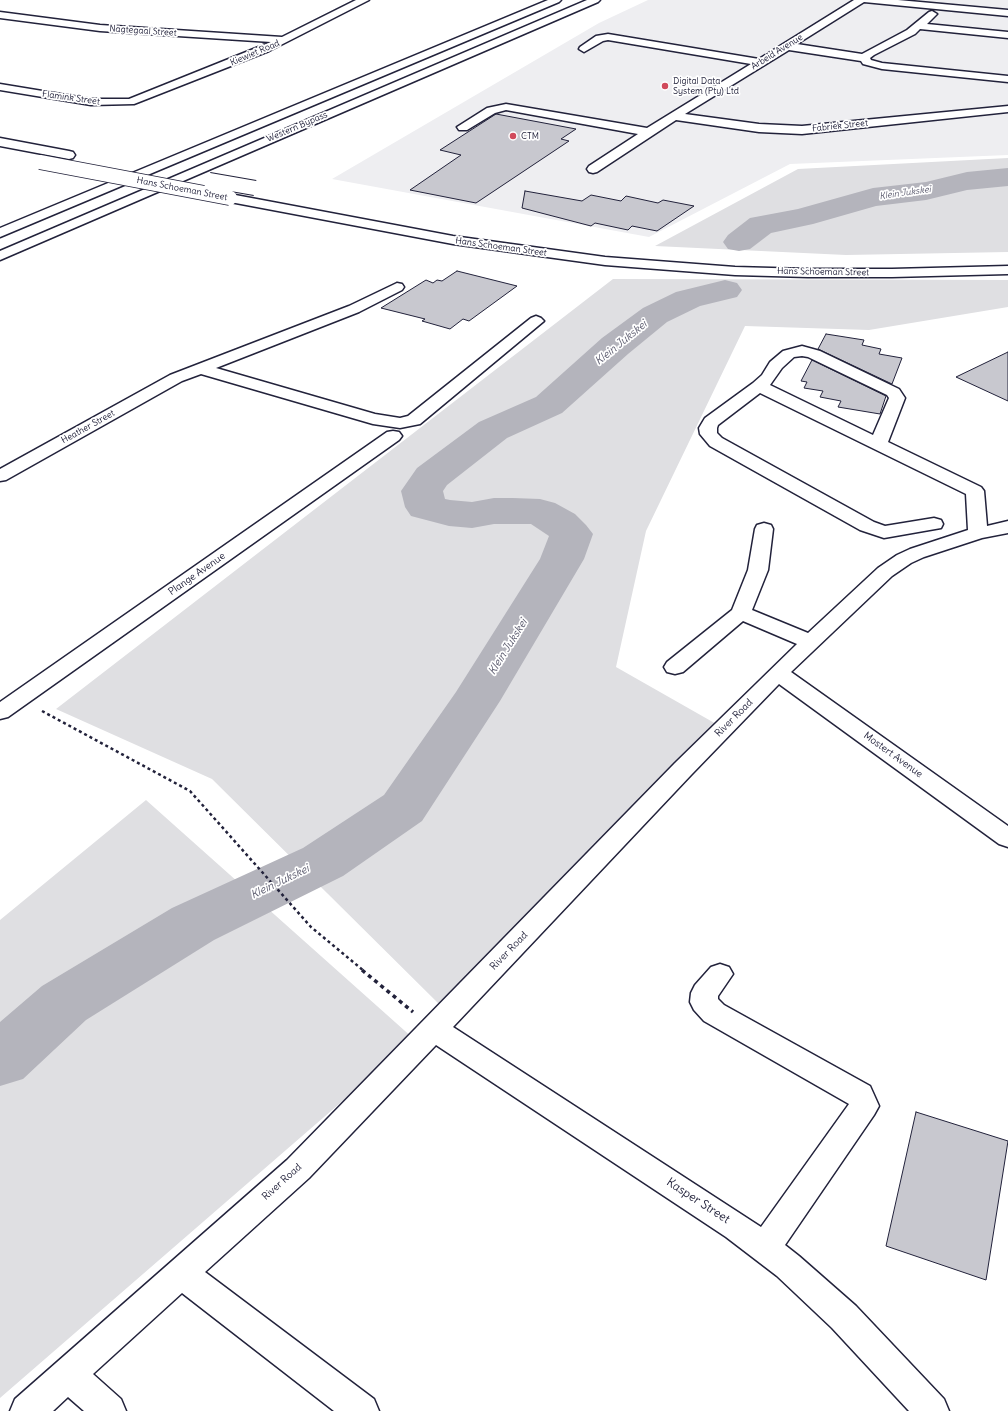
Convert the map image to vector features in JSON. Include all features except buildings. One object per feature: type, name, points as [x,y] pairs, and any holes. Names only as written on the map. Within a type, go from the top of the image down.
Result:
[{"type":"main road","name":"Kiewiet Road","points":[[143,98],[266,50],[364,0]]},
{"type":"main road","name":"Western Bypass","points":[[0,233],[556,0]]},
{"type":"main road","name":"Western Bypass","points":[[0,256],[595,0]]},
{"type":"main road","name":"Arbeid Avenue","points":[[593,169],[673,116],[861,0]]},
{"type":"main road","points":[[867,0],[1008,13]]},
{"type":"main road","points":[[791,43],[867,56],[911,32],[932,14]]},
{"type":"main road","name":"Nagtegaal Street","points":[[0,15],[93,27],[286,40]]},
{"type":"main road","points":[[918,26],[1008,35]]},
{"type":"main road","points":[[584,49],[600,38],[608,37],[760,62]]},
{"type":"main road","points":[[867,56],[867,62],[882,66],[1008,78]]},
{"type":"main road","name":"Flamink Street","points":[[0,87],[91,102],[118,103],[143,98]]},
{"type":"main road","points":[[463,127],[490,110],[506,107],[648,132]]},
{"type":"main road","name":"Fabriek Street","points":[[673,116],[759,128],[802,130],[1008,109]]},
{"type":"main road","points":[[0,142],[84,157]]},
{"type":"main road","name":"Hans Schoeman Street","points":[[27,160],[453,240],[567,256],[655,259],[791,260],[1008,257]]},
{"type":"main road","name":"Hans Schoeman Street","points":[[130,166],[269,191]]},
{"type":"main road","name":"Hans Schoeman Street","points":[[506,234],[579,244]]},
{"type":"main road","name":"Hans Schoeman Street","points":[[632,250],[655,259],[768,272],[892,273],[1008,270]]},
{"type":"main road","name":"Heather Street","points":[[0,476],[176,378],[286,334],[354,309],[397,287]]},
{"type":"main road","points":[[201,369],[373,419],[400,423],[414,420],[536,321]]},
{"type":"main road","points":[[878,444],[897,398],[893,392],[814,354],[802,351],[789,354],[780,361],[768,378],[760,386],[711,422],[708,428],[709,434],[716,442],[867,526],[884,532],[934,524]]},
{"type":"main road","points":[[760,386],[975,491],[978,533]]},
{"type":"main road","name":"Plange Avenue","points":[[0,712],[393,436]]},
{"type":"main road","name":"River Road","points":[[27,1411],[298,1169],[434,1030],[683,769],[778,673],[884,572],[904,558],[978,533],[1008,527]]},
{"type":"main road","points":[[675,667],[741,613],[758,570],[764,529]]},
{"type":"main road","points":[[741,613],[811,642]]},
{"type":"main road","name":"Mostert Avenue","points":[[778,673],[1008,838]]},
{"type":"main road","points":[[720,974],[705,993],[704,1002],[714,1013],[860,1095],[864,1106],[765,1248]]},
{"type":"main road","name":"Kasper Street","points":[[434,1030],[737,1227],[765,1248],[788,1266],[844,1317],[932,1411]]},
{"type":"main road","points":[[181,1272],[362,1411]]},
{"type":"main road","points":[[68,1374],[109,1411]]},
{"type":"path","points":[[19,698],[190,791],[311,927],[434,1030]]},
{"type":"shaded area","points":[[648,0],[1008,0],[1008,155],[790,164],[649,237],[332,179],[599,23]]},
{"type":"shaded area","points":[[1008,158],[1008,252],[846,255],[655,246],[798,169]]},
{"type":"shaded area","points":[[613,279],[1008,280],[1008,307],[869,330],[745,326],[646,531],[616,667],[718,725],[442,1007],[212,779],[56,709]]},
{"type":"shaded area","points":[[146,800],[414,1039],[0,1398],[0,920]]},
{"type":"waterway","name":"Klein Jukskei","points":[[739,242],[761,225],[802,218],[873,197],[926,191],[967,181],[1008,177]]},
{"type":"waterway","name":"Klein Jukskei","points":[[0,1060],[64,1003],[193,924],[323,862],[403,808],[475,701],[562,559],[571,534],[560,523],[540,512],[494,511],[472,515],[449,513],[426,507],[422,491],[431,477],[493,430],[549,405],[615,346],[655,315],[688,299],[725,290]]},
{"type":"place","name":"Digital Data System (Pty) Ltd","points":[[665,86]]},
{"type":"place","name":"CTM","points":[[513,136]]}]
